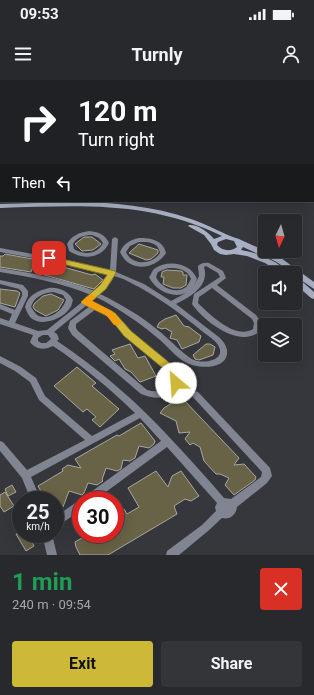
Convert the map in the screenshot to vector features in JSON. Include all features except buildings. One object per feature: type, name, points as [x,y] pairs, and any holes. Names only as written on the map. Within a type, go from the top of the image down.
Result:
[{"type":"main road","points":[[0,80],[11,80]]},
{"type":"main road","points":[[0,206],[84,204],[136,207],[180,217],[229,237],[278,260],[314,286]]},
{"type":"main road","points":[[0,211],[63,209],[136,213],[166,218],[190,226],[206,234],[214,243],[215,247],[220,251],[253,255],[276,266]]},
{"type":"main road","points":[[214,243],[218,239],[229,237]]},
{"type":"main road","points":[[234,252],[240,248],[239,242]]},
{"type":"main road","points":[[302,286],[314,296]]},
{"type":"street","points":[[85,233],[98,234],[105,241],[105,247],[101,251],[88,255],[76,253],[71,250],[70,246],[74,238],[85,233]]},
{"type":"street","points":[[0,321],[38,334],[49,332],[66,315],[86,302],[107,282],[112,273],[115,240]]},
{"type":"street","points":[[105,241],[115,240],[126,245]]},
{"type":"street","points":[[135,241],[153,241],[159,244],[163,253],[161,258],[153,263],[141,264],[128,260],[124,256],[123,252],[126,245],[135,241]]},
{"type":"street","points":[[0,250],[49,258],[112,273],[131,281],[197,322],[219,342],[223,351],[219,360],[212,364],[203,366],[190,362],[147,326],[121,308],[95,294],[44,278],[0,270]]},
{"type":"street","points":[[153,263],[161,268],[171,266],[185,268],[192,274],[194,282],[182,291],[174,292],[163,290],[155,284],[153,279],[156,272],[161,268]]},
{"type":"street","points":[[170,304],[187,295],[200,283],[203,274],[201,266],[203,264],[210,265],[222,274],[222,280],[196,296],[194,300],[197,305],[233,334],[243,336],[255,332],[258,323],[254,317],[213,286]]},
{"type":"street","points":[[0,282],[21,287],[24,290],[25,296],[11,324]]},
{"type":"street","points":[[49,290],[60,292],[65,294],[70,301],[66,315],[53,318],[41,318],[32,314],[28,305],[33,297],[42,292],[49,290]]},
{"type":"street","points":[[86,302],[96,306],[112,315],[128,334],[174,371],[177,379],[174,387],[167,392],[158,395],[144,392],[75,333],[72,328],[73,323],[96,306]]},
{"type":"street","points":[[0,306],[16,313]]},
{"type":"street","points":[[49,332],[54,336],[53,342]]},
{"type":"street","points":[[38,334],[34,340],[36,345],[43,347],[53,342]]},
{"type":"street","points":[[53,342],[98,373],[141,414],[168,441],[225,507]]},
{"type":"street","points":[[0,359],[18,369],[33,380],[42,398],[92,440]]},
{"type":"street","points":[[171,555],[205,528],[225,507],[264,480],[267,476],[267,471],[195,394]]},
{"type":"street","points":[[26,475],[141,414]]},
{"type":"street","points":[[99,491],[168,441]]},
{"type":"street","points":[[0,444],[26,475],[32,491]]},
{"type":"street","points":[[49,543],[52,555]]},
{"type":"slow traffic","points":[[91,297],[86,302],[112,315],[117,323]]},
{"type":"route","points":[[49,258],[112,273],[103,287],[86,302],[112,315],[128,334],[174,371],[177,379],[176,383]]}]
